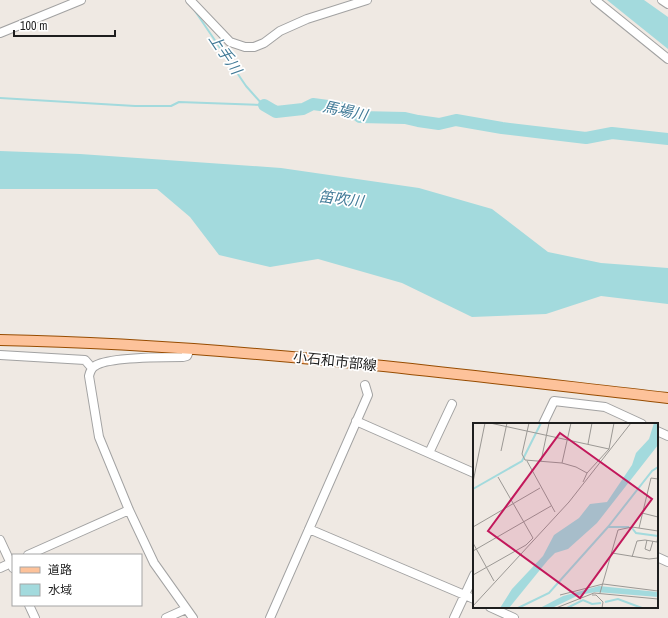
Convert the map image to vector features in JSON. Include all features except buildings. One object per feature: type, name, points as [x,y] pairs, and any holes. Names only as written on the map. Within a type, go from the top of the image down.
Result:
[{"type":"main road","name":"小石和市部線","points":[[0,340],[60,341],[286,356],[668,398]]},
{"type":"street","points":[[0,33],[81,0]]},
{"type":"street","points":[[192,2],[230,42],[237,46],[250,47],[264,43],[294,24],[365,0]]},
{"type":"street","points":[[595,0],[668,59]]},
{"type":"street","points":[[662,0],[668,4]]},
{"type":"street","points":[[190,349],[187,356],[183,357],[157,357],[101,363],[92,368],[89,376],[99,437],[129,510],[154,563],[193,618]]},
{"type":"street","points":[[0,355],[85,360],[92,368]]},
{"type":"street","points":[[270,618],[368,395],[365,385]]},
{"type":"street","points":[[543,423],[554,401],[605,407],[640,423]]},
{"type":"street","points":[[429,453],[452,404]]},
{"type":"street","points":[[356,421],[473,473]]},
{"type":"street","points":[[658,431],[668,436]]},
{"type":"street","points":[[30,554],[129,510]]},
{"type":"street","points":[[309,529],[473,599]]},
{"type":"street","points":[[0,540],[12,564],[0,568]]},
{"type":"street","points":[[658,557],[668,562]]},
{"type":"street","points":[[454,618],[473,577]]},
{"type":"street","points":[[29,606],[35,618]]},
{"type":"street","points":[[492,608],[514,618]]},
{"type":"street","points":[[166,618],[186,609]]},
{"type":"water","points":[[607,0],[644,0],[668,17],[668,49]]},
{"type":"water","name":"笛吹川","points":[[0,151],[80,154],[281,168],[419,188],[492,209],[548,252],[601,263],[668,268],[668,304],[601,296],[546,314],[472,317],[402,283],[318,259],[270,267],[219,255],[190,217],[157,189],[0,189]]},
{"type":"waterway","name":"上手川","points":[[195,11],[246,86],[263,105]]},
{"type":"waterway","name":"馬場川","points":[[0,98],[135,106],[171,106],[179,102],[264,105]]},
{"type":"waterway","name":"馬場川","points":[[264,105],[276,112],[303,109],[313,104],[350,109],[360,117],[405,118],[439,124],[456,120],[502,128],[586,138],[612,133],[668,139]]}]
